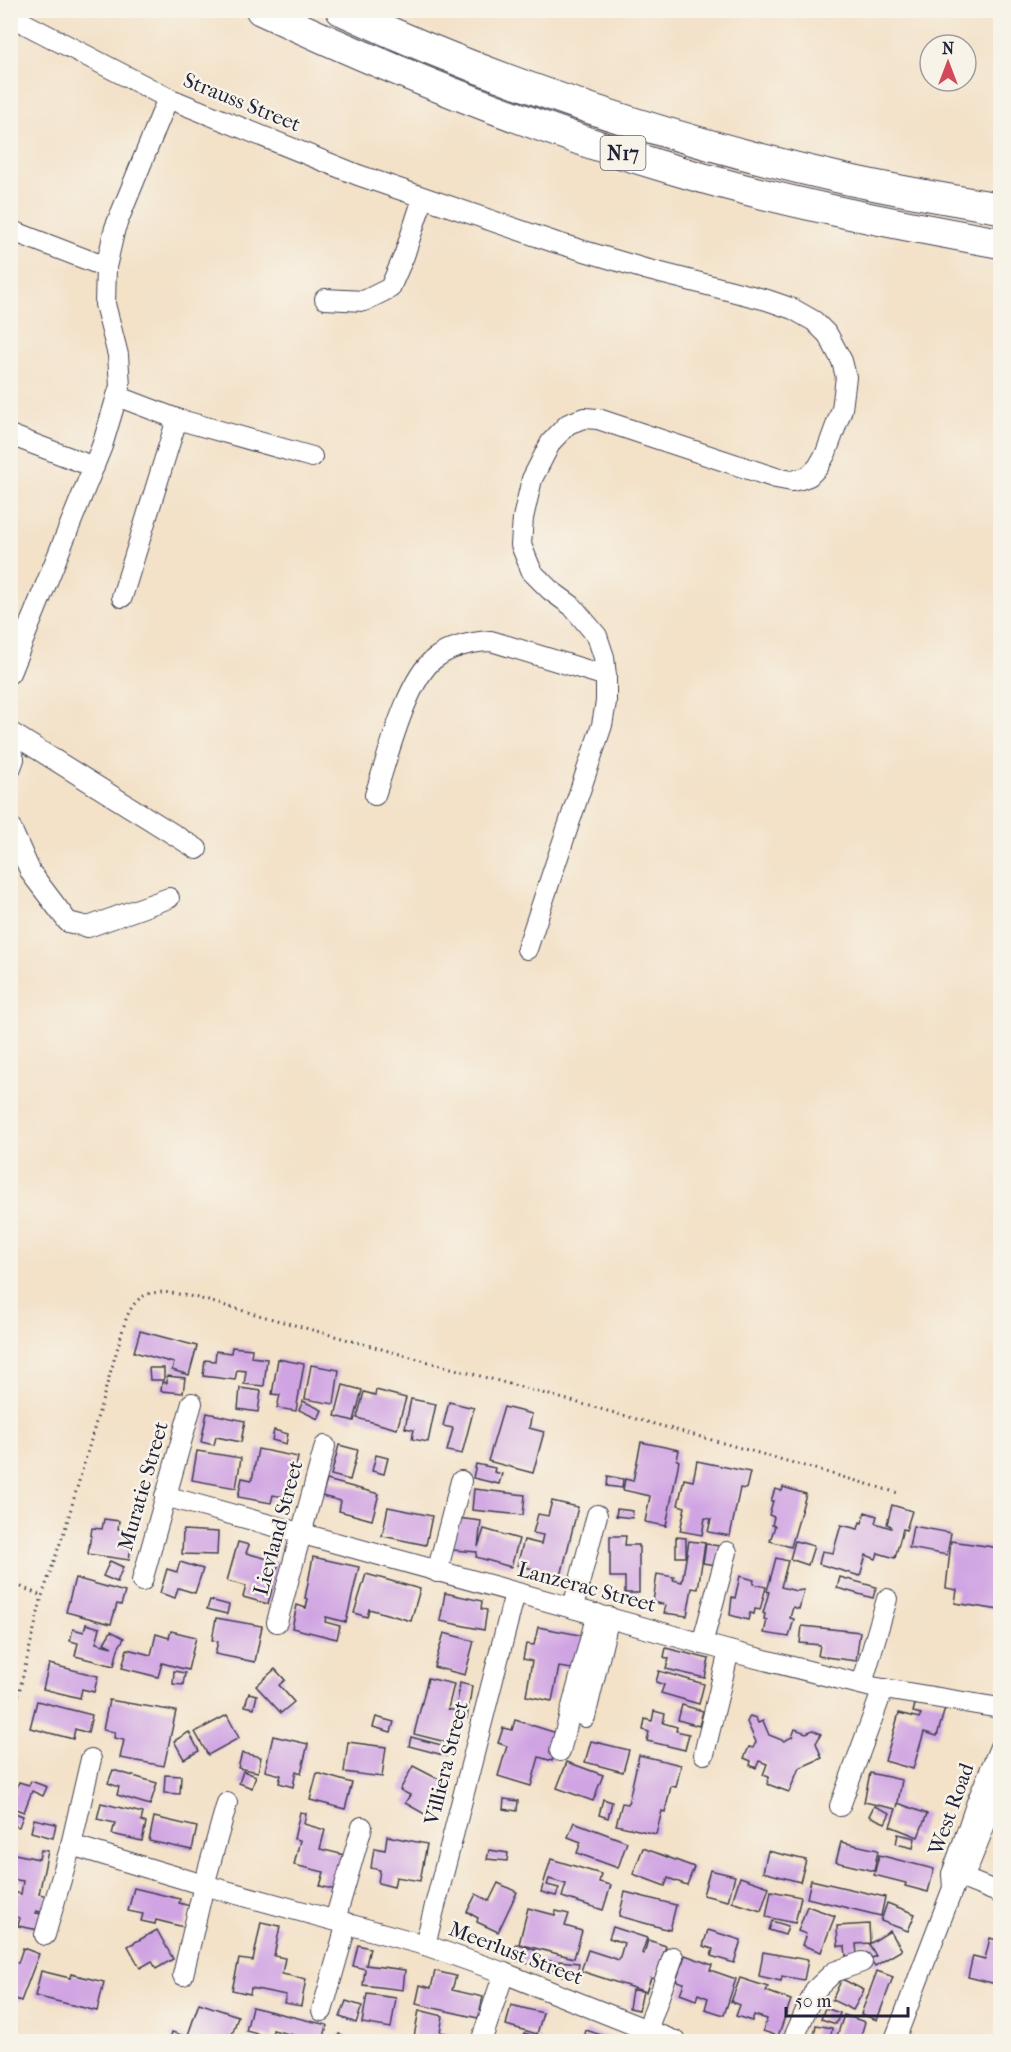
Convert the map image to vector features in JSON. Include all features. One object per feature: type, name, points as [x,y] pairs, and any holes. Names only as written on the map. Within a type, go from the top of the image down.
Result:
[{"type":"highway","name":"N17","points":[[261,10],[338,46],[453,94],[514,117],[669,168],[837,211],[1000,243]]},
{"type":"highway","name":"N17","points":[[341,10],[459,61],[618,117],[755,157],[840,178],[1000,208]]},
{"type":"street","name":"Strauss Street","points":[[10,16],[168,98],[358,175],[464,212],[645,269],[767,300],[793,309],[814,321],[828,335],[842,361],[846,377],[842,409],[822,460],[809,476],[792,481],[776,478],[598,419],[584,418],[568,424],[551,442],[531,479],[523,518],[521,545],[532,572],[550,590],[572,606],[597,636],[604,657],[606,702],[602,725],[527,949]]},
{"type":"street","points":[[13,663],[94,466],[120,386],[118,355],[105,304],[106,267],[115,228],[168,98]]},
{"type":"street","points":[[325,299],[364,301],[390,288],[404,256],[423,198]]},
{"type":"street","points":[[10,230],[106,267]]},
{"type":"street","points":[[117,396],[177,419],[312,457]]},
{"type":"street","points":[[122,597],[177,419]]},
{"type":"street","points":[[10,435],[94,466]]},
{"type":"street","points":[[375,795],[406,705],[419,676],[433,660],[454,647],[491,640],[606,676]]},
{"type":"street","points":[[10,732],[197,849]]},
{"type":"street","points":[[10,751],[14,759],[10,771]]},
{"type":"street","points":[[10,826],[32,873],[68,922],[88,927],[169,898]]},
{"type":"street","name":"Muratie Street","points":[[142,1581],[192,1404]]},
{"type":"street","name":"Lievland Street","points":[[277,1622],[325,1446]]},
{"type":"street","points":[[437,1572],[461,1481]]},
{"type":"street","name":"Lanzerac Street","points":[[165,1496],[729,1651],[883,1689],[1000,1708]]},
{"type":"street","points":[[573,1607],[597,1515]]},
{"type":"street","points":[[702,1644],[727,1552]]},
{"type":"street","name":"Villiera Street","points":[[424,1945],[515,1593]]},
{"type":"street","points":[[862,1684],[887,1599]]},
{"type":"street","points":[[585,1717],[603,1616]]},
{"type":"street","points":[[560,1751],[603,1616]]},
{"type":"street","points":[[704,1754],[729,1651]]},
{"type":"street","points":[[840,1806],[883,1689]]},
{"type":"street","name":"West Road","points":[[956,1880],[977,1802],[1000,1747]]},
{"type":"street","points":[[45,1935],[92,1760]]},
{"type":"street","name":"West Road","points":[[894,2042],[956,1880],[1000,1787]]},
{"type":"street","points":[[183,1975],[204,1885],[227,1803]]},
{"type":"street","points":[[322,2011],[362,1827]]},
{"type":"street","name":"Meerlust Street","points":[[71,1845],[204,1885],[424,1945],[504,1973],[646,2036],[677,2042]]},
{"type":"street","points":[[956,1880],[1000,1893]]},
{"type":"street","points":[[646,2036],[673,1956]]},
{"type":"street","points":[[792,2042],[815,1990],[834,1972],[862,1962]]},
{"type":"street","points":[[482,2042],[504,1973]]},
{"type":"path","points":[[10,1730],[42,1596],[66,1526],[129,1310],[138,1299],[147,1293],[161,1291],[194,1297],[898,1493]]},
{"type":"path","points":[[10,1582],[42,1596]]},
{"type":"building","points":[[140,1331],[197,1346],[189,1375],[172,1370],[174,1363],[134,1352]]},
{"type":"building","points":[[232,1347],[252,1349],[251,1357],[267,1359],[264,1386],[244,1384],[246,1371],[237,1370],[235,1380],[203,1376],[205,1360],[215,1361],[216,1351],[231,1353]]},
{"type":"building","points":[[278,1359],[304,1364],[296,1411],[277,1408],[280,1395],[272,1394]]},
{"type":"building","points":[[311,1365],[339,1370],[334,1404],[305,1399]]},
{"type":"building","points":[[149,1368],[164,1368],[164,1380],[150,1380]]},
{"type":"building","points":[[167,1376],[185,1378],[183,1393],[161,1391],[162,1382],[167,1383]]},
{"type":"building","points":[[343,1385],[362,1390],[354,1421],[335,1416]]},
{"type":"building","points":[[240,1388],[261,1391],[258,1412],[238,1409]]},
{"type":"building","points":[[376,1390],[406,1398],[397,1429],[357,1418],[364,1392],[375,1395]]},
{"type":"building","points":[[411,1399],[436,1404],[428,1442],[412,1439],[414,1430],[405,1428]]},
{"type":"building","points":[[303,1401],[322,1410],[318,1419],[299,1410]]},
{"type":"building","points":[[449,1402],[474,1408],[462,1454],[447,1451],[453,1428],[443,1426]]},
{"type":"building","points":[[504,1407],[532,1414],[529,1428],[544,1432],[533,1473],[488,1461]]},
{"type":"building","points":[[207,1413],[245,1421],[241,1442],[216,1437],[214,1445],[201,1442]]},
{"type":"building","points":[[274,1430],[288,1434],[286,1444],[272,1440]]},
{"type":"building","points":[[641,1442],[679,1450],[677,1460],[679,1461],[666,1526],[645,1522],[650,1496],[623,1490],[625,1479],[633,1481]]},
{"type":"building","points":[[339,1445],[358,1450],[350,1480],[331,1475]]},
{"type":"building","points":[[258,1449],[298,1457],[290,1498],[273,1495],[271,1503],[238,1497],[242,1478],[252,1480]]},
{"type":"building","points":[[197,1451],[241,1458],[236,1488],[192,1480]]},
{"type":"building","points":[[376,1455],[388,1458],[384,1474],[372,1471]]},
{"type":"building","points":[[697,1461],[750,1472],[746,1489],[740,1488],[730,1536],[708,1532],[711,1519],[705,1518],[702,1535],[680,1531],[685,1507],[678,1505],[684,1479],[693,1481]]},
{"type":"building","points":[[476,1464],[495,1468],[494,1472],[502,1474],[499,1484],[473,1478]]},
{"type":"building","points":[[608,1476],[623,1479],[622,1488],[607,1486]]},
{"type":"building","points":[[327,1480],[379,1494],[372,1520],[339,1511],[341,1501],[322,1496]]},
{"type":"building","points":[[783,1487],[806,1494],[791,1547],[770,1541],[775,1526],[772,1525],[774,1517],[769,1515],[773,1501],[771,1501],[775,1489],[782,1491]]},
{"type":"building","points":[[474,1489],[525,1495],[523,1515],[472,1510]]},
{"type":"building","points":[[552,1501],[578,1507],[561,1576],[517,1565],[524,1540],[541,1544],[543,1535],[533,1533],[538,1514],[548,1516]]},
{"type":"building","points":[[892,1505],[912,1511],[906,1530],[903,1529],[895,1558],[878,1553],[876,1559],[866,1555],[860,1576],[819,1564],[822,1551],[833,1553],[841,1525],[858,1529],[865,1512],[877,1516],[875,1523],[891,1528],[887,1524]]},
{"type":"building","points":[[388,1507],[432,1516],[426,1545],[382,1536]]},
{"type":"building","points":[[617,1509],[633,1511],[632,1518],[616,1516]]},
{"type":"building","points":[[457,1518],[481,1521],[478,1547],[484,1529],[519,1539],[511,1567],[476,1557],[477,1552],[453,1550]]},
{"type":"building","points":[[104,1519],[119,1521],[118,1529],[133,1532],[129,1560],[88,1554],[92,1528],[102,1529]]},
{"type":"building","points":[[913,1526],[951,1533],[947,1555],[909,1548]]},
{"type":"building","points":[[183,1530],[218,1532],[217,1555],[182,1554]]},
{"type":"building","points":[[610,1536],[626,1536],[625,1545],[639,1545],[639,1593],[625,1593],[625,1577],[610,1577]]},
{"type":"building","points":[[676,1537],[686,1538],[686,1557],[676,1557]]},
{"type":"building","points":[[689,1541],[705,1543],[698,1589],[692,1588],[687,1616],[664,1613],[666,1605],[653,1602],[657,1574],[674,1577],[673,1580],[682,1582]]},
{"type":"building","points":[[795,1541],[814,1546],[808,1565],[790,1559]]},
{"type":"building","points":[[951,1541],[1000,1548],[1000,1610],[955,1603],[957,1590],[946,1588]]},
{"type":"building","points":[[238,1542],[249,1545],[246,1553],[279,1562],[268,1604],[243,1597],[246,1586],[227,1581]]},
{"type":"building","points":[[706,1544],[719,1546],[716,1565],[703,1563]]},
{"type":"building","points":[[313,1557],[359,1567],[346,1622],[326,1617],[325,1622],[340,1626],[337,1639],[292,1628],[297,1605],[306,1608],[308,1599],[305,1598]]},
{"type":"building","points":[[776,1558],[788,1561],[781,1587],[796,1591],[804,1590],[799,1609],[793,1607],[790,1618],[794,1619],[789,1637],[764,1633],[767,1620],[764,1619],[765,1614],[763,1613]]},
{"type":"building","points":[[110,1561],[123,1567],[117,1582],[103,1576]]},
{"type":"building","points":[[180,1562],[203,1569],[195,1593],[178,1588],[175,1598],[160,1593],[167,1569],[177,1572]]},
{"type":"building","points":[[366,1574],[420,1589],[411,1621],[369,1609],[367,1617],[354,1613]]},
{"type":"building","points":[[740,1576],[754,1580],[753,1584],[766,1587],[760,1610],[755,1609],[754,1614],[750,1613],[748,1620],[730,1615],[732,1597],[735,1598]]},
{"type":"building","points":[[840,1577],[876,1587],[873,1598],[837,1588]]},
{"type":"building","points":[[75,1578],[125,1592],[121,1605],[117,1604],[111,1624],[66,1612]]},
{"type":"building","points":[[445,1593],[482,1601],[481,1609],[487,1610],[484,1630],[440,1621]]},
{"type":"building","points":[[210,1600],[229,1605],[227,1614],[207,1609]]},
{"type":"building","points":[[216,1618],[262,1626],[255,1662],[215,1654],[218,1641],[212,1640]]},
{"type":"building","points":[[86,1624],[100,1628],[96,1643],[112,1647],[104,1643],[111,1631],[124,1638],[118,1649],[114,1666],[75,1656],[78,1643],[70,1641],[73,1629],[84,1632]]},
{"type":"building","points":[[802,1626],[860,1632],[856,1661],[818,1656],[820,1645],[800,1643]]},
{"type":"building","points":[[538,1627],[585,1636],[579,1670],[559,1667],[552,1701],[526,1696],[532,1661],[523,1659],[526,1644],[534,1645]]},
{"type":"building","points":[[171,1631],[196,1637],[188,1670],[162,1663],[158,1677],[122,1668],[127,1649],[151,1655],[156,1634],[169,1638]]},
{"type":"building","points":[[444,1633],[474,1641],[465,1675],[434,1667]]},
{"type":"building","points":[[666,1648],[709,1659],[705,1678],[666,1669],[669,1659],[664,1657]]},
{"type":"building","points":[[49,1664],[98,1676],[94,1692],[82,1689],[80,1698],[43,1689]]},
{"type":"building","points":[[275,1669],[285,1680],[279,1685],[294,1702],[281,1713],[256,1686]]},
{"type":"building","points":[[174,1671],[185,1673],[183,1685],[173,1684]]},
{"type":"building","points":[[659,1671],[704,1684],[699,1704],[661,1693],[664,1685],[656,1682]]},
{"type":"building","points":[[428,1678],[454,1684],[448,1709],[456,1711],[460,1683],[472,1686],[467,1718],[457,1716],[450,1743],[414,1734]]},
{"type":"building","points":[[249,1693],[257,1695],[254,1708],[245,1706]]},
{"type":"building","points":[[917,1697],[946,1705],[937,1736],[924,1732],[913,1769],[885,1761],[899,1713],[919,1718],[921,1714],[913,1712]]},
{"type":"building","points":[[109,1700],[176,1711],[164,1766],[120,1758],[124,1740],[114,1738],[115,1732],[103,1730]]},
{"type":"building","points":[[37,1701],[92,1715],[88,1733],[75,1729],[73,1739],[30,1728]]},
{"type":"building","points":[[682,1705],[703,1711],[699,1726],[678,1720]]},
{"type":"building","points":[[654,1711],[665,1714],[663,1723],[677,1727],[676,1731],[689,1734],[685,1750],[647,1741],[649,1732],[643,1730],[645,1719],[652,1721]]},
{"type":"building","points":[[227,1715],[239,1738],[208,1755],[195,1732]]},
{"type":"building","points":[[750,1716],[756,1718],[758,1723],[763,1721],[769,1735],[784,1741],[792,1737],[795,1729],[806,1733],[813,1730],[821,1734],[816,1743],[822,1758],[799,1768],[789,1792],[767,1784],[769,1777],[763,1775],[767,1764],[759,1761],[756,1768],[750,1765],[751,1761],[744,1758],[749,1747],[753,1748],[756,1742],[747,1722]]},
{"type":"building","points":[[376,1717],[394,1722],[391,1732],[373,1727]]},
{"type":"building","points":[[515,1720],[560,1734],[552,1761],[539,1757],[531,1786],[498,1776],[507,1746],[498,1743],[503,1728],[512,1730]]},
{"type":"building","points":[[189,1732],[199,1751],[184,1759],[174,1741]]},
{"type":"building","points":[[273,1736],[308,1744],[301,1773],[296,1771],[293,1787],[279,1783],[281,1775],[265,1771]]},
{"type":"building","points":[[411,1737],[449,1747],[447,1756],[409,1746]]},
{"type":"building","points":[[591,1741],[629,1750],[623,1772],[585,1762]]},
{"type":"building","points":[[348,1742],[386,1747],[382,1777],[344,1772]]},
{"type":"building","points":[[242,1753],[261,1757],[258,1772],[238,1768]]},
{"type":"building","points":[[639,1755],[681,1765],[676,1787],[671,1786],[665,1812],[662,1811],[656,1834],[616,1825],[622,1803],[628,1804]]},
{"type":"building","points":[[567,1762],[603,1775],[593,1801],[557,1788]]},
{"type":"building","points":[[413,1766],[446,1783],[428,1816],[405,1803],[410,1795],[400,1790]]},
{"type":"building","points":[[113,1770],[157,1783],[150,1805],[117,1795],[119,1787],[108,1783]]},
{"type":"building","points":[[243,1771],[256,1776],[252,1788],[239,1783]]},
{"type":"building","points":[[317,1773],[352,1783],[345,1809],[310,1800]]},
{"type":"building","points":[[870,1773],[902,1780],[897,1808],[898,1803],[927,1814],[918,1837],[890,1826],[896,1809],[864,1802]]},
{"type":"building","points":[[165,1775],[181,1776],[180,1794],[164,1793]]},
{"type":"building","points":[[31,1781],[47,1787],[43,1796],[32,1791],[24,1812],[10,1807],[19,1782],[29,1785]]},
{"type":"building","points":[[504,1799],[518,1801],[517,1811],[503,1809]]},
{"type":"building","points":[[603,1799],[612,1802],[608,1818],[599,1815]]},
{"type":"building","points":[[101,1803],[143,1813],[141,1821],[146,1823],[142,1841],[112,1834],[115,1823],[97,1819]]},
{"type":"building","points":[[874,1806],[890,1813],[885,1823],[869,1816]]},
{"type":"building","points":[[12,1812],[23,1816],[19,1827],[10,1825]]},
{"type":"building","points":[[300,1812],[306,1813],[304,1824],[325,1830],[320,1849],[349,1856],[341,1891],[320,1886],[324,1872],[294,1865],[300,1840],[294,1839]]},
{"type":"building","points":[[154,1817],[197,1827],[192,1850],[149,1841]]},
{"type":"building","points":[[34,1819],[56,1824],[53,1838],[31,1832]]},
{"type":"building","points":[[574,1822],[627,1842],[618,1868],[577,1853],[581,1842],[568,1837]]},
{"type":"building","points":[[898,1834],[915,1838],[913,1848],[896,1844]]},
{"type":"building","points":[[387,1836],[427,1844],[420,1881],[396,1877],[394,1887],[378,1883],[380,1870],[371,1868],[374,1848],[385,1850]]},
{"type":"building","points":[[841,1842],[878,1850],[874,1871],[836,1862]]},
{"type":"building","points":[[643,1848],[694,1867],[687,1885],[668,1878],[665,1886],[633,1874]]},
{"type":"building","points":[[41,1850],[48,1851],[39,1894],[48,1896],[45,1913],[36,1911],[42,1914],[39,1930],[18,1926],[20,1918],[10,1916],[13,1892],[21,1894],[23,1881],[10,1879],[10,1853],[39,1859]]},
{"type":"building","points":[[489,1850],[508,1853],[507,1861],[487,1859]]},
{"type":"building","points":[[768,1851],[806,1860],[800,1882],[763,1872]]},
{"type":"building","points":[[879,1855],[934,1869],[928,1892],[905,1886],[906,1883],[874,1875]]},
{"type":"building","points":[[551,1859],[601,1874],[599,1882],[611,1885],[603,1910],[562,1897],[566,1884],[549,1879],[547,1885],[559,1888],[556,1896],[541,1892]]},
{"type":"building","points":[[710,1870],[735,1876],[728,1901],[703,1895]]},
{"type":"building","points":[[740,1877],[769,1887],[761,1911],[732,1902]]},
{"type":"building","points":[[811,1880],[885,1897],[881,1916],[807,1898]]},
{"type":"building","points":[[498,1883],[517,1892],[498,1932],[477,1922],[478,1918],[467,1912],[476,1894],[489,1901]]},
{"type":"building","points":[[134,1888],[180,1899],[179,1903],[190,1906],[184,1927],[156,1920],[155,1924],[141,1921],[143,1914],[128,1911]]},
{"type":"building","points":[[771,1891],[801,1897],[795,1923],[766,1917]]},
{"type":"building","points":[[625,1892],[676,1905],[670,1930],[619,1916]]},
{"type":"building","points":[[887,1903],[915,1914],[908,1931],[881,1921]]},
{"type":"building","points":[[807,1906],[835,1916],[821,1952],[802,1945],[806,1934],[798,1931]]},
{"type":"building","points":[[528,1908],[555,1915],[556,1911],[569,1914],[565,1926],[582,1931],[574,1958],[519,1944]]},
{"type":"building","points":[[772,1921],[788,1926],[785,1935],[769,1930]]},
{"type":"building","points":[[261,1922],[280,1926],[274,1956],[285,1958],[282,1974],[306,1979],[301,2006],[284,2003],[286,1995],[251,1988],[250,1994],[232,1990],[239,1959],[253,1961]]},
{"type":"building","points":[[869,1924],[870,1943],[856,1944],[857,1955],[846,1956],[845,1946],[838,1946],[837,1926]]},
{"type":"building","points":[[613,1927],[647,1938],[642,1953],[644,1954],[648,1940],[666,1946],[655,1979],[651,1978],[646,1992],[581,1971],[588,1950],[619,1960],[624,1943],[609,1938]]},
{"type":"building","points":[[157,1930],[173,1959],[156,1969],[152,1961],[140,1968],[128,1946]]},
{"type":"building","points":[[708,1930],[741,1940],[734,1963],[711,1956],[713,1949],[703,1946]]},
{"type":"building","points":[[890,1931],[902,1950],[875,1966],[870,1959],[876,1956],[869,1944]]},
{"type":"building","points":[[990,1938],[1000,1941],[1000,1985],[968,1977],[973,1956],[985,1959]]},
{"type":"building","points":[[516,1944],[535,1950],[533,1958],[556,1962],[553,1971],[512,1959]]},
{"type":"building","points":[[358,1945],[370,1948],[366,1965],[405,1970],[403,1990],[363,1985],[365,1969],[353,1966]]},
{"type":"building","points":[[23,1948],[39,1954],[21,2001],[10,1997],[10,1960],[18,1963]]},
{"type":"building","points":[[763,1952],[808,1960],[804,1980],[782,1976],[781,1981],[759,1976]]},
{"type":"building","points":[[685,1955],[712,1965],[710,1970],[736,1979],[724,2015],[705,2009],[708,1998],[698,1994],[696,2000],[680,1994],[684,1983],[676,1981]]},
{"type":"building","points":[[559,1961],[579,1963],[577,1977],[557,1975]]},
{"type":"building","points":[[41,1971],[70,1978],[71,1974],[104,1982],[97,2011],[35,1996]]},
{"type":"building","points":[[435,1971],[456,1976],[452,1990],[483,1997],[478,2018],[416,2004],[420,1985],[431,1988]]},
{"type":"building","points":[[877,1971],[893,1977],[877,2020],[861,2014]]},
{"type":"building","points":[[740,1978],[768,1987],[766,1991],[791,2000],[778,2036],[763,2031],[767,2019],[754,2015],[752,2021],[736,2016],[740,2005],[731,2002]]},
{"type":"building","points":[[842,1979],[864,1990],[853,2010],[832,2000]]},
{"type":"building","points":[[632,1990],[643,1991],[639,2010],[629,2008]]},
{"type":"building","points":[[367,1994],[396,1998],[391,2028],[362,2023]]},
{"type":"building","points":[[346,2001],[362,2006],[356,2023],[340,2017]]},
{"type":"building","points":[[199,2003],[238,2016],[230,2042],[218,2038],[217,2042],[169,2042],[172,2032],[199,2041],[188,2035]]},
{"type":"building","points":[[511,2005],[543,2013],[537,2034],[506,2025]]},
{"type":"building","points":[[252,2007],[327,2025],[323,2042],[308,2042],[308,2039],[273,2030],[272,2038],[246,2031]]},
{"type":"building","points":[[825,2008],[840,2013],[836,2024],[821,2019]]},
{"type":"building","points":[[419,2010],[443,2016],[440,2032],[466,2038],[465,2042],[413,2042]]},
{"type":"building","points":[[844,2015],[865,2022],[859,2042],[835,2042]]},
{"type":"building","points":[[816,2025],[832,2028],[830,2042],[813,2041]]},
{"type":"building","points":[[586,2030],[619,2041],[619,2042],[583,2042]]},
{"type":"building","points":[[524,2033],[540,2038],[539,2042],[521,2042]]},
{"type":"building","points":[[339,2034],[360,2041],[360,2042],[336,2042]]}]
